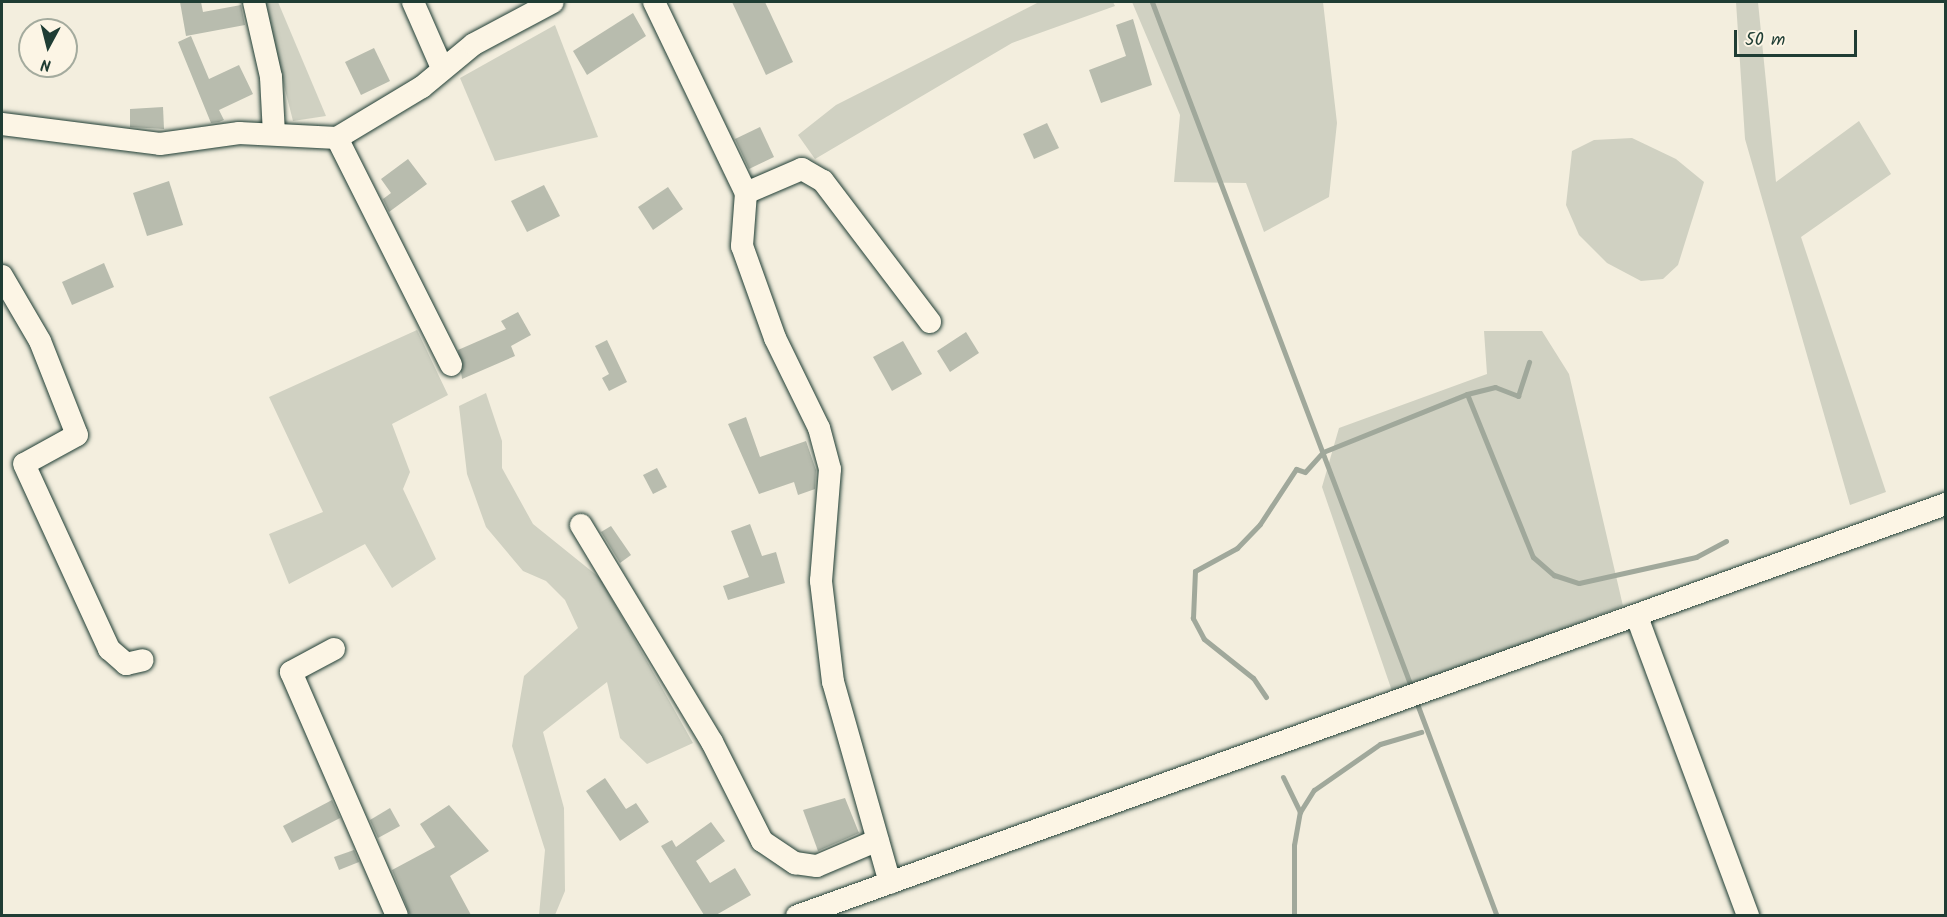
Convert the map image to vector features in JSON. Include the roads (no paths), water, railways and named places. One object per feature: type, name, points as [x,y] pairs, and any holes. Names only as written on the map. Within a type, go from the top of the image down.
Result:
[{"type":"street","points":[[254,2],[271,77],[274,134]]},
{"type":"street","points":[[413,2],[442,68]]},
{"type":"street","points":[[2,124],[160,144],[274,134],[337,138],[422,87],[442,68],[553,2]]},
{"type":"street","points":[[654,2],[746,193],[742,246],[775,338],[819,428],[830,469],[820,581],[832,682],[890,883]]},
{"type":"street","points":[[337,138],[451,365]]},
{"type":"street","points":[[746,193],[802,169],[823,181],[930,322]]},
{"type":"street","points":[[2,276],[40,341],[77,435],[24,464],[109,649],[126,664],[143,660]]},
{"type":"street","points":[[797,915],[1637,617],[1946,504]]},
{"type":"street","points":[[581,525],[712,742],[762,841],[795,863],[817,866],[878,840]]},
{"type":"street","points":[[1637,617],[1748,915]]},
{"type":"street","points":[[334,649],[291,672],[397,915]]},
{"type":"waterway","points":[[1152,2],[1412,689]]},
{"type":"waterway","points":[[1266,697],[1253,678],[1204,639],[1193,618],[1195,571],[1237,548],[1260,524],[1296,469],[1305,472],[1323,452],[1467,394],[1495,387],[1518,396],[1529,362]]},
{"type":"waterway","points":[[1467,394],[1533,557],[1554,575],[1579,583],[1696,557],[1726,541]]},
{"type":"waterway","points":[[1416,701],[1497,916]]},
{"type":"waterway","points":[[1294,916],[1294,845],[1300,812],[1314,790],[1380,744],[1421,732]]},
{"type":"waterway","points":[[1283,777],[1300,812]]}]
